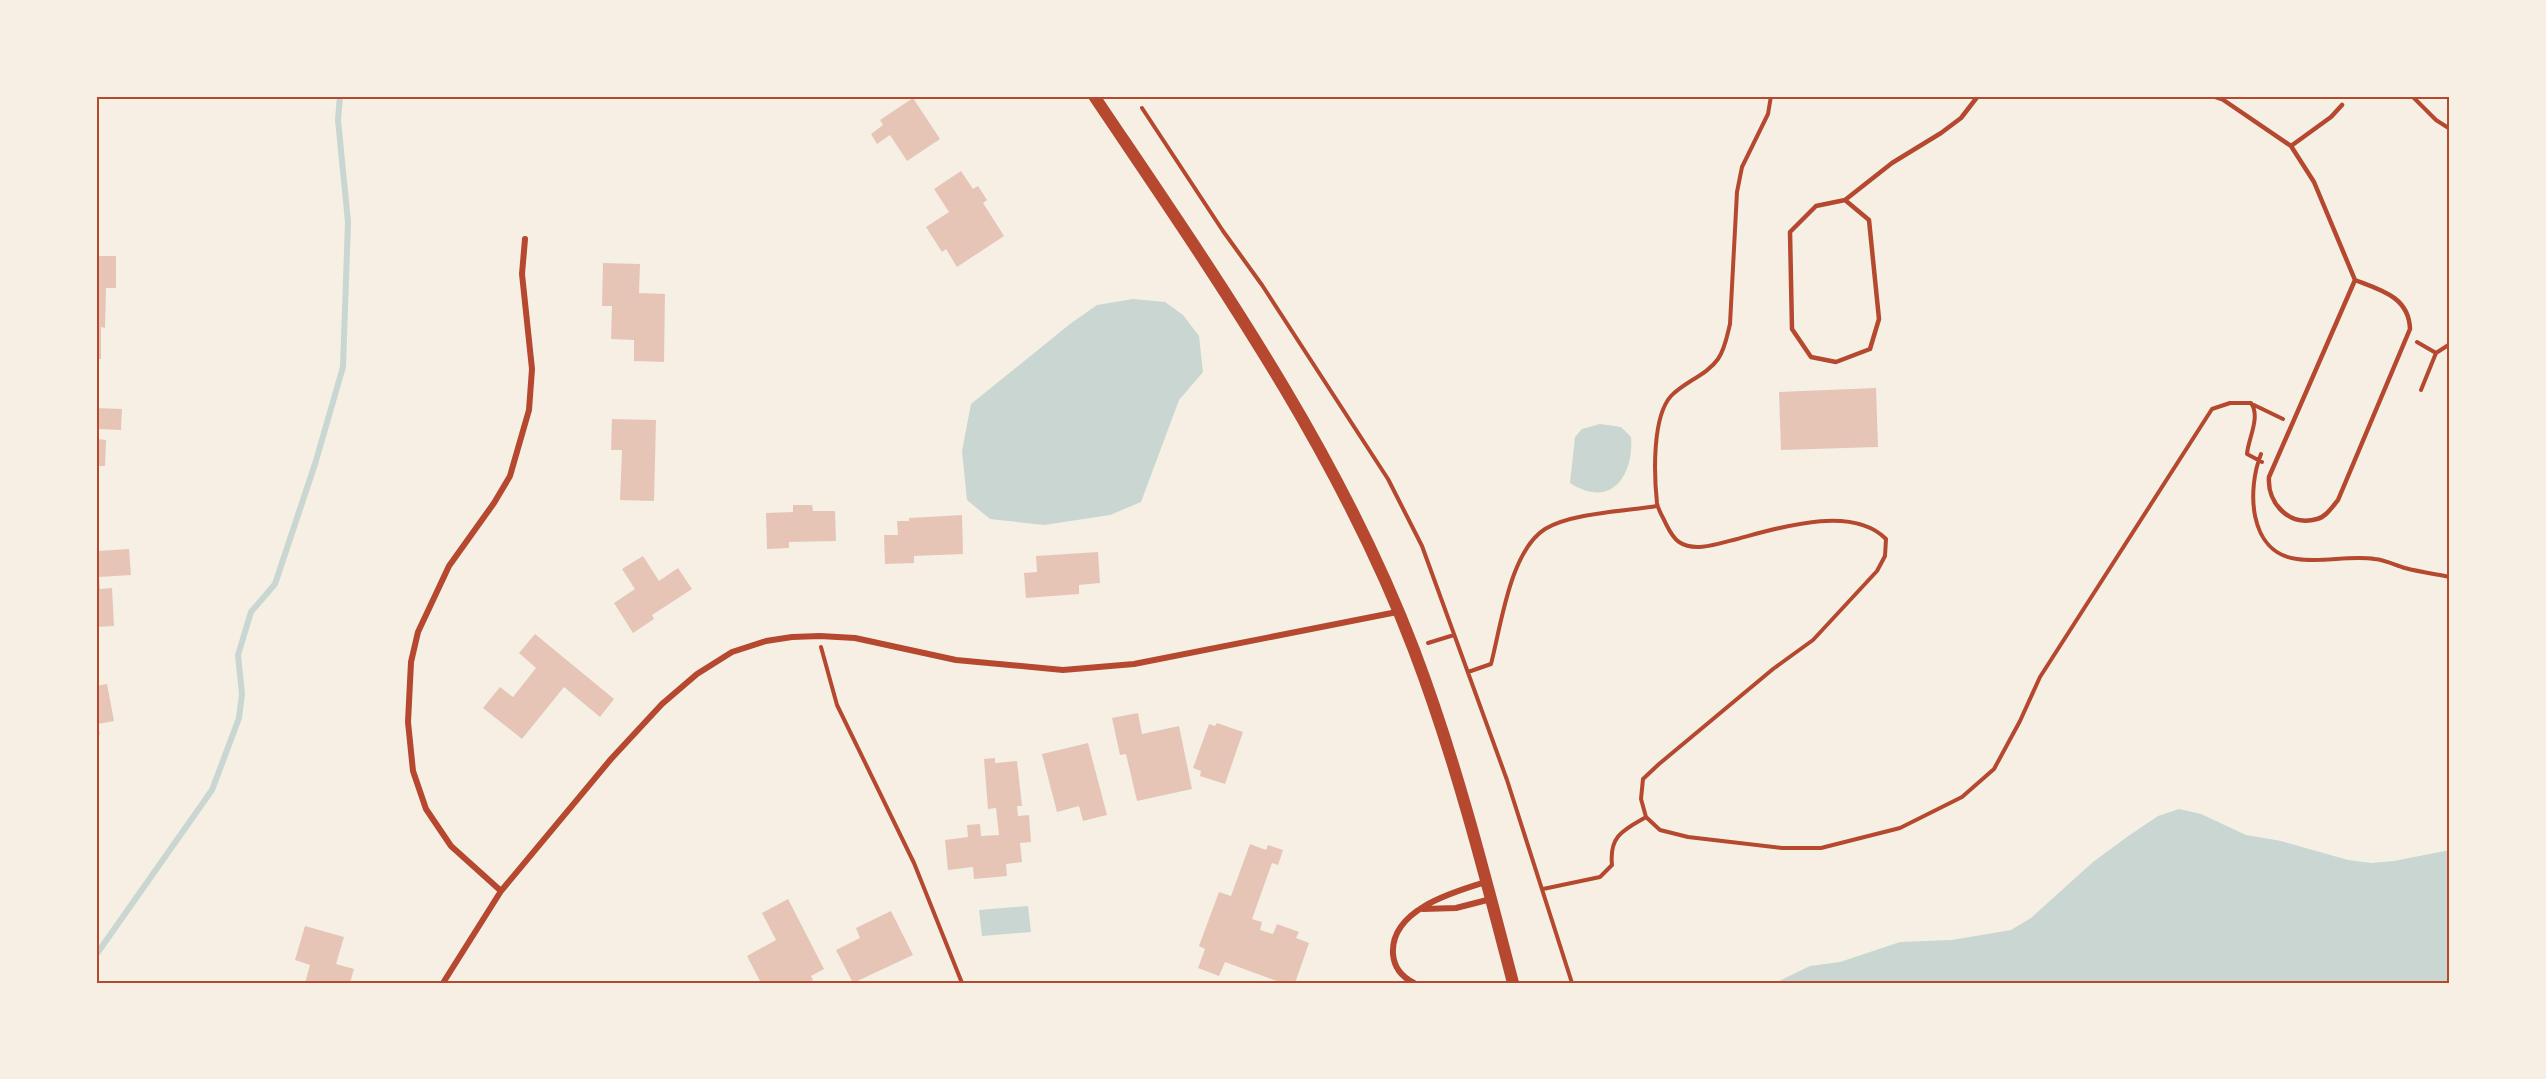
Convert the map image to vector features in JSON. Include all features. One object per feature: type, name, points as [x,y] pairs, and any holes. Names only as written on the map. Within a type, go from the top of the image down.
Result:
[{"type":"main road","points":[[1094,96],[1287,392],[1354,516],[1413,648],[1448,750],[1513,983]]},
{"type":"street","points":[[501,891],[451,846],[426,809],[414,771],[408,722],[411,663],[418,632],[449,566],[494,503],[510,476],[529,410],[532,369],[522,274],[525,239]]},
{"type":"street","points":[[443,983],[501,891],[633,734],[662,704],[697,674],[732,652],[766,641],[820,636],[855,638],[956,660],[1063,670],[1134,664],[1398,612]]},
{"type":"street","points":[[1414,983],[1404,977],[1397,968],[1393,948],[1400,928],[1419,909],[1451,893],[1486,882]]},
{"type":"street","points":[[1419,909],[1455,908],[1491,899]]},
{"type":"lane","points":[[1845,200],[1869,220],[1879,320],[1870,349],[1836,362],[1811,357],[1792,329],[1790,232],[1816,206],[1845,200],[1892,163],[1961,118],[1978,96]]},
{"type":"lane","points":[[2214,96],[2222,99],[2290,146],[2314,182],[2355,280],[2378,289],[2401,303],[2410,315],[2410,329],[2407,338],[2337,500],[2330,511],[2317,520],[2301,520],[2289,516],[2273,503],[2268,489],[2269,477],[2355,280]]},
{"type":"lane","points":[[2290,146],[2331,117],[2342,105]]},
{"type":"path","points":[[1771,96],[1768,114],[1742,166],[1737,192],[1730,324],[1726,341],[1718,360],[1670,396],[1660,417],[1655,458],[1657,506],[1669,531],[1678,542],[1691,546],[1710,546],[1793,525],[1845,522],[1869,526],[1878,531],[1886,539],[1885,556],[1877,571],[1862,589],[1813,640],[1773,669],[1643,779],[1641,799],[1646,817],[1660,830],[1688,837],[1782,848],[1821,848],[1900,828],[1962,797],[1994,769],[2020,722],[2040,677],[2212,409],[2229,404],[2251,404],[2292,423]]},
{"type":"path","points":[[2412,96],[2436,120],[2450,129]]},
{"type":"path","points":[[1142,108],[1223,231],[1262,285],[1388,479],[1422,546],[1507,780],[1572,983]]},
{"type":"path","points":[[2407,338],[2436,353]]},
{"type":"path","points":[[2421,390],[2436,353],[2450,344]]},
{"type":"path","points":[[2251,404],[2255,410],[2255,418],[2247,454],[2273,466]]},
{"type":"path","points":[[2261,454],[2253,488],[2254,513],[2259,532],[2273,549],[2294,559],[2312,561],[2375,558],[2404,568],[2450,577]]},
{"type":"path","points":[[1468,672],[1491,663],[1513,579],[1522,554],[1533,539],[1544,530],[1571,519],[1657,506]]},
{"type":"path","points":[[1413,648],[1454,634]]},
{"type":"path","points":[[820,636],[822,654],[830,674],[837,705],[914,863],[962,983]]},
{"type":"path","points":[[1543,891],[1600,876],[1612,865],[1611,853],[1617,836],[1646,817]]},
{"type":"shaded area","points":[[1133,299],[1165,302],[1183,315],[1199,336],[1203,372],[1179,400],[1141,502],[1110,515],[1044,525],[990,519],[967,500],[962,451],[971,404],[1097,305]]},
{"type":"shaded area","points":[[1600,424],[1621,427],[1631,437],[1631,452],[1624,476],[1617,485],[1597,492],[1584,490],[1570,483],[1575,437],[1582,429]]},
{"type":"shaded area","points":[[2179,809],[2201,814],[2246,835],[2281,841],[2348,860],[2371,863],[2394,861],[2450,850],[2450,983],[1775,983],[1810,966],[1840,962],[1900,942],[1952,940],[2011,930],[2031,918],[2093,862],[2127,837],[2158,816]]},
{"type":"shaded area","points":[[1028,906],[1031,932],[982,936],[979,910]]},
{"type":"building","points":[[913,98],[940,139],[907,161],[890,135],[877,144],[871,134],[883,125],[880,120]]},
{"type":"building","points":[[961,171],[973,189],[978,186],[987,200],[983,203],[1004,236],[957,267],[946,249],[942,252],[926,227],[949,212],[934,189]]},
{"type":"building","points":[[96,256],[116,256],[116,288],[106,288],[105,328],[101,327],[101,359],[96,359]]},
{"type":"building","points":[[603,263],[640,264],[639,293],[665,294],[664,362],[634,361],[634,340],[611,339],[612,306],[602,306]]},
{"type":"building","points":[[1876,388],[1878,447],[1781,450],[1779,392]]},
{"type":"building","points":[[96,408],[122,409],[121,430],[99,429],[98,439],[106,440],[105,466],[96,466]]},
{"type":"building","points":[[612,419],[656,420],[654,501],[620,500],[622,450],[611,450]]},
{"type":"building","points":[[793,505],[812,505],[813,511],[835,511],[836,541],[789,542],[789,548],[767,549],[766,513],[793,512]]},
{"type":"building","points":[[962,515],[963,554],[914,556],[914,563],[885,564],[884,535],[898,535],[897,521],[909,521],[909,518]]},
{"type":"building","points":[[129,549],[131,575],[99,577],[100,589],[112,588],[114,626],[96,627],[96,557],[98,557],[98,551]]},
{"type":"building","points":[[1098,552],[1100,583],[1079,585],[1079,594],[1026,598],[1024,573],[1037,572],[1036,556]]},
{"type":"building","points":[[643,556],[659,581],[678,568],[692,589],[652,615],[654,619],[633,633],[614,603],[635,589],[622,569]]},
{"type":"building","points":[[535,634],[614,699],[600,717],[564,687],[522,739],[483,708],[500,687],[513,697],[536,668],[519,653]]},
{"type":"building","points":[[107,684],[114,721],[98,724],[100,735],[96,736],[96,686]]},
{"type":"building","points":[[1138,713],[1142,734],[1179,726],[1192,789],[1137,801],[1126,754],[1120,755],[1112,718]]},
{"type":"building","points":[[1217,723],[1243,732],[1225,784],[1200,776],[1201,771],[1193,768],[1209,724],[1215,726]]},
{"type":"building","points":[[1088,743],[1107,815],[1083,821],[1079,806],[1057,812],[1042,754]]},
{"type":"building","points":[[995,758],[995,763],[1017,761],[1022,806],[1017,806],[1018,816],[1029,815],[1031,842],[1020,843],[1022,862],[1006,864],[1007,876],[974,879],[973,867],[948,870],[945,840],[968,837],[967,825],[980,824],[981,836],[999,835],[996,808],[988,809],[984,759]]},
{"type":"building","points":[[1250,844],[1266,850],[1268,845],[1283,850],[1278,865],[1272,863],[1252,919],[1262,922],[1260,930],[1273,934],[1277,924],[1299,932],[1296,938],[1309,943],[1295,983],[1282,983],[1225,962],[1219,976],[1198,968],[1205,949],[1199,946],[1219,892],[1231,896]]},
{"type":"building","points":[[788,899],[824,969],[811,976],[813,980],[808,983],[761,983],[747,956],[776,940],[762,913]]},
{"type":"building","points":[[891,911],[913,955],[853,983],[836,950],[860,938],[856,928]]},
{"type":"building","points":[[305,926],[344,937],[336,964],[354,969],[350,983],[305,983],[310,965],[295,960]]},
{"type":"waterway","points":[[96,955],[212,790],[239,718],[242,694],[238,655],[251,612],[275,584],[315,464],[343,367],[348,222],[338,120],[340,96]]}]
